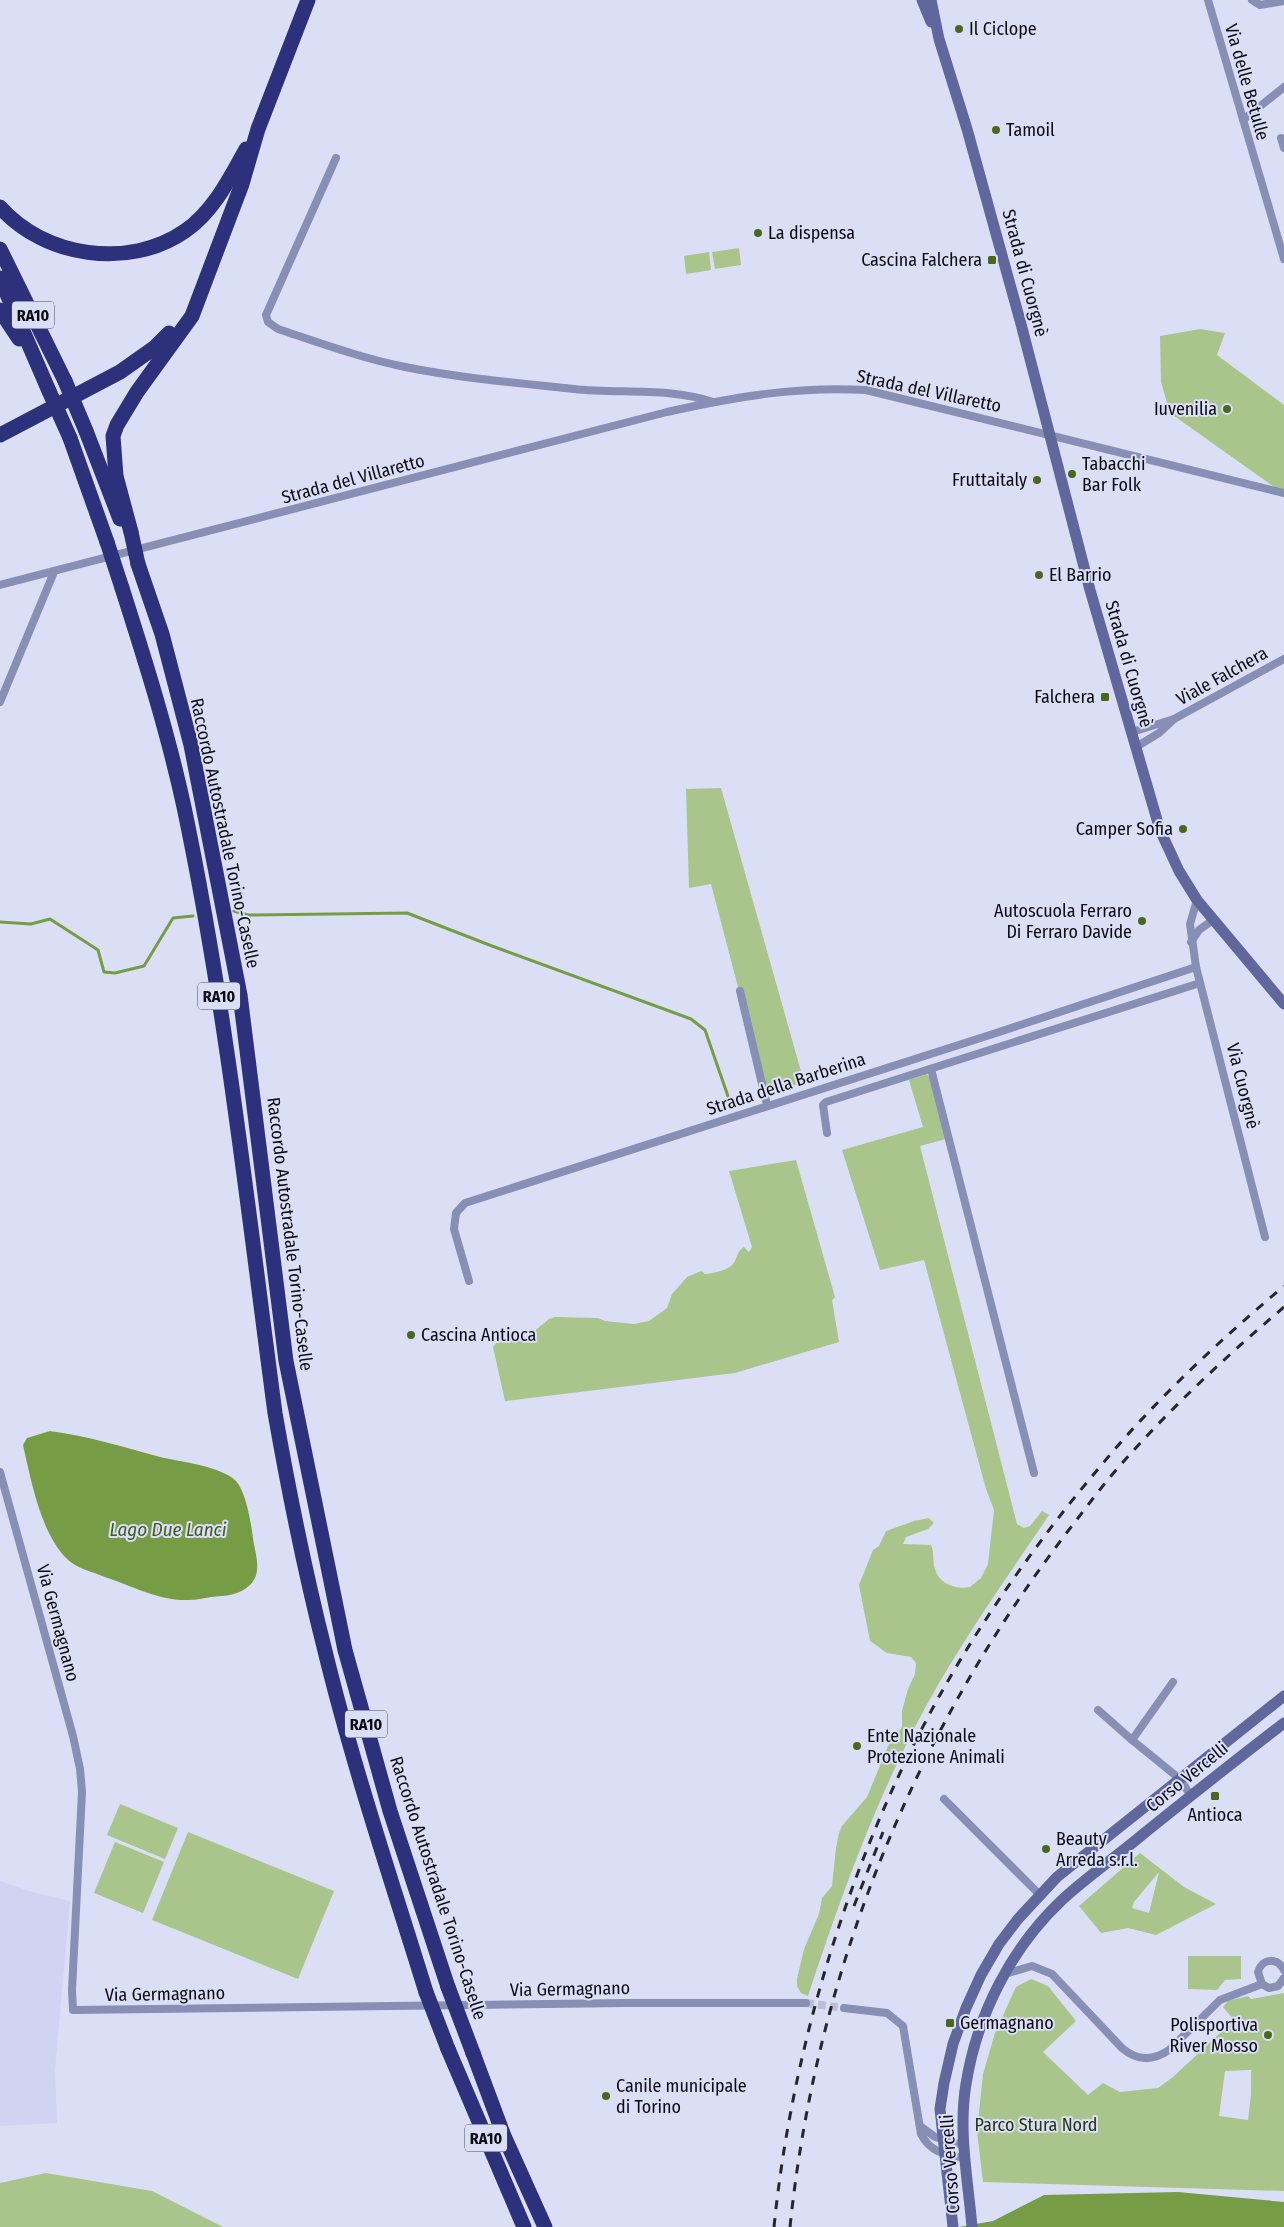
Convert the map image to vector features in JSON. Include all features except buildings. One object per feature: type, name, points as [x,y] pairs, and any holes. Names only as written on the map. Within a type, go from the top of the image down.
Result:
[{"type":"highway","points":[[129,533],[116,476],[114,436],[117,425],[137,392],[192,316],[242,184],[258,129],[308,0]]},
{"type":"highway","points":[[0,207],[11,220],[48,242],[87,253],[127,253],[157,246],[185,231],[211,206],[258,129]]},
{"type":"highway","name":"Raccordo Autostradale Torino-Caselle","points":[[0,249],[66,381],[129,533],[162,634],[191,745],[240,995],[286,1361],[345,1650],[390,1811],[448,1987],[504,2136],[545,2227]]},
{"type":"highway","points":[[0,435],[120,372],[154,348],[179,320],[214,254]]},
{"type":"highway","name":"Raccordo Autostradale Torino-Caselle","points":[[0,278],[70,438],[107,542],[156,696],[184,806],[218,991],[274,1413],[324,1650],[368,1804],[426,1992],[448,2049],[524,2227]]},
{"type":"highway","points":[[0,310],[46,385]]},
{"type":"main road","name":"Strada di Cuorgnè","points":[[922,0],[939,39]]},
{"type":"main road","name":"Strada di Cuorgnè","points":[[931,0],[939,39],[989,208],[1090,590],[1166,846],[1197,900],[1284,1004]]},
{"type":"main road","name":"Corso Vercelli","points":[[954,2227],[940,2109],[944,2083],[949,2058],[966,2008],[981,1974],[999,1944],[1040,1894],[1058,1877],[1284,1696]]},
{"type":"main road","name":"Corso Vercelli","points":[[972,2227],[963,2145],[966,2085],[973,2050],[984,2016],[1025,1940],[1063,1899],[1284,1722]]},
{"type":"street","name":"Via delle Betulle","points":[[1208,0],[1284,259]]},
{"type":"street","points":[[1252,0],[1260,5],[1284,1]]},
{"type":"street","points":[[1243,120],[1284,87]]},
{"type":"street","name":"Via delle Betulle","points":[[1281,138],[1284,148]]},
{"type":"street","name":"Strada del Villaretto","points":[[336,158],[266,315],[268,322],[278,329],[351,354],[405,367],[491,380],[582,390],[694,395],[713,402]]},
{"type":"street","name":"Strada del Villaretto","points":[[0,585],[713,402],[767,392],[842,388],[866,390],[1284,493]]},
{"type":"street","points":[[0,702],[54,572]]},
{"type":"street","name":"Viale Falchera","points":[[1132,732],[1174,719],[1284,659]]},
{"type":"street","name":"Viale Falchera","points":[[1136,747],[1159,733],[1174,719]]},
{"type":"street","name":"Via Cuorgnè","points":[[1197,900],[1190,919],[1191,942],[1196,967],[1265,1237]]},
{"type":"street","points":[[1191,942],[1199,930],[1213,920]]},
{"type":"street","name":"Strada della Barberina","points":[[469,1281],[454,1229],[456,1214],[465,1203],[1196,967]]},
{"type":"street","name":"Strada della Barberina","points":[[827,1134],[822,1110],[826,1102],[1200,983]]},
{"type":"street","points":[[740,991],[768,1105]]},
{"type":"street","points":[[932,1069],[1034,1473]]},
{"type":"street","name":"Via Germagnano","points":[[0,1472],[73,1736],[80,1769],[82,1792],[81,1841],[72,1990],[73,2010],[626,2003],[806,2003]]},
{"type":"street","points":[[1132,1740],[1173,1682]]},
{"type":"street","points":[[1098,1710],[1180,1779],[1191,1796]]},
{"type":"street","points":[[944,1799],[1040,1894]]},
{"type":"street","points":[[1283,1982],[1270,1988],[1262,1984],[1258,1972],[1266,1962],[1278,1963],[1284,1970]]},
{"type":"street","points":[[1005,1974],[1032,1966],[1052,1974],[1122,2048],[1133,2056],[1147,2058],[1162,2055],[1169,2050],[1220,2000],[1262,1984]]},
{"type":"street","points":[[844,2008],[887,2013],[903,2026],[913,2097],[921,2134],[928,2146],[945,2155],[964,2158]]},
{"type":"street","points":[[920,2126],[929,2134],[963,2145]]},
{"type":"shaded area","points":[[0,1881],[29,1891],[70,1901],[55,2070],[57,2123],[0,2126]]},
{"type":"green space","points":[[739,248],[741,265],[715,269],[712,252]]},
{"type":"green space","points":[[709,252],[711,270],[686,274],[684,256]]},
{"type":"green space","name":"Iuvenilia","points":[[1200,329],[1225,333],[1217,355],[1284,405],[1284,494],[1170,413],[1161,382],[1160,336]]},
{"type":"green space","points":[[721,788],[804,1082],[766,1094],[711,884],[689,888],[686,789]]},
{"type":"green space","points":[[927,1074],[930,1078],[946,1139],[920,1146],[1017,1524],[1024,1528],[1030,1526],[1042,1511],[1049,1515],[961,1647],[914,1729],[869,1827],[808,1996],[801,1993],[797,1986],[797,1979],[804,1949],[819,1914],[822,1898],[832,1886],[839,1833],[842,1826],[867,1797],[888,1746],[902,1727],[902,1711],[908,1689],[915,1674],[916,1663],[911,1657],[887,1653],[870,1641],[859,1585],[873,1550],[879,1546],[886,1531],[929,1518],[934,1523],[928,1529],[906,1537],[903,1544],[931,1545],[935,1569],[940,1579],[954,1587],[970,1587],[981,1578],[988,1564],[994,1510],[986,1489],[924,1260],[880,1270],[842,1150],[923,1127],[909,1080]]},
{"type":"green space","points":[[796,1160],[835,1297],[832,1300],[839,1342],[735,1373],[505,1401],[493,1347],[498,1341],[526,1338],[549,1319],[555,1317],[598,1318],[605,1321],[634,1324],[649,1321],[667,1308],[672,1294],[687,1277],[701,1271],[705,1274],[727,1268],[736,1260],[741,1249],[744,1247],[749,1252],[752,1247],[729,1171]]},
{"type":"green space","points":[[120,1804],[178,1828],[165,1859],[107,1835]]},
{"type":"green space","points":[[188,1832],[334,1891],[298,1979],[152,1920]]},
{"type":"green space","points":[[115,1842],[164,1862],[143,1913],[94,1893]]},
{"type":"green space","points":[[1140,1853],[1184,1887],[1216,1904],[1156,1935],[1128,1928],[1101,1933],[1079,1906]],"holes":[[[1159,1872],[1149,1913],[1132,1908],[1134,1902]]]},
{"type":"green space","points":[[1188,1956],[1241,1956],[1241,1979],[1225,1980],[1217,1990],[1188,1989]]},
{"type":"green space","name":"Parco Stura Nord","points":[[1031,1979],[1048,1986],[1076,2021],[1043,2052],[1088,2095],[1103,2083],[1120,2092],[1158,2088],[1173,2077],[1234,2020],[1223,2007],[1228,2001],[1248,1996],[1251,1999],[1284,1993],[1284,2191],[983,2182],[977,2131],[983,2074],[995,2033],[1016,1987]],"holes":[[[1251,2070],[1248,2120],[1219,2116],[1225,2071]]]},
{"type":"green space","points":[[46,2173],[152,2191],[223,2227],[0,2227],[0,2183]]},
{"type":"water","name":"Lago Due Lanci","points":[[50,1431],[200,1465],[221,1472],[236,1481],[243,1492],[251,1524],[257,1563],[254,1580],[242,1591],[232,1594],[194,1600],[178,1600],[146,1592],[84,1569],[69,1561],[56,1546],[43,1519],[33,1489],[23,1445],[27,1438]]},
{"type":"water","points":[[1178,2192],[1284,2202],[1284,2227],[959,2227],[993,2221],[1044,2195]]},
{"type":"waterway","points":[[234,911],[248,915],[407,913],[691,1019],[705,1030],[730,1102]]},
{"type":"waterway","points":[[0,922],[31,924],[50,919],[98,950],[104,972],[115,973],[144,966],[173,918],[193,916]]},
{"type":"tunnel","points":[[806,2003],[844,2008]]},
{"type":"railway","points":[[774,2227],[784,2151],[798,2075],[817,1999],[840,1923],[867,1849],[898,1777],[933,1707],[1001,1596],[1032,1552],[1082,1488],[1120,1443],[1164,1396],[1284,1286]]},
{"type":"railway","points":[[790,2227],[803,2133],[823,2040],[849,1949],[881,1860],[919,1773],[963,1689],[1013,1609],[1068,1531],[1111,1476],[1151,1431],[1194,1388],[1284,1307]]},
{"type":"railway","points":[[854,1906],[883,1832]]},
{"type":"place","name":"Il Ciclope","points":[[959,29]]},
{"type":"place","name":"Tamoil","points":[[996,130]]},
{"type":"place","name":"La dispensa","points":[[758,233]]},
{"type":"place","name":"Cascina Falchera","points":[[992,260]]},
{"type":"place","name":"Iuvenilia","points":[[1227,409]]},
{"type":"place","name":"Tabacchi Bar Folk","points":[[1072,474]]},
{"type":"place","name":"Fruttaitaly","points":[[1037,480]]},
{"type":"place","name":"El Barrio","points":[[1039,575]]},
{"type":"place","name":"Falchera","points":[[1105,697]]},
{"type":"place","name":"Camper Sofia","points":[[1183,829]]},
{"type":"place","name":"Autoscuola Ferraro Di Ferraro Davide","points":[[1142,921]]},
{"type":"place","name":"Cascina Antioca","points":[[411,1335]]},
{"type":"place","name":"Ente Nazionale Protezione Animali","points":[[857,1746]]},
{"type":"place","name":"Antioca","points":[[1215,1796]]},
{"type":"place","name":"Beauty Arreda s.r.l.","points":[[1046,1849]]},
{"type":"place","name":"Germagnano","points":[[950,2023]]},
{"type":"place","name":"Polisportiva River Mosso","points":[[1268,2035]]},
{"type":"place","name":"Canile municipale di Torino","points":[[606,2096]]}]
